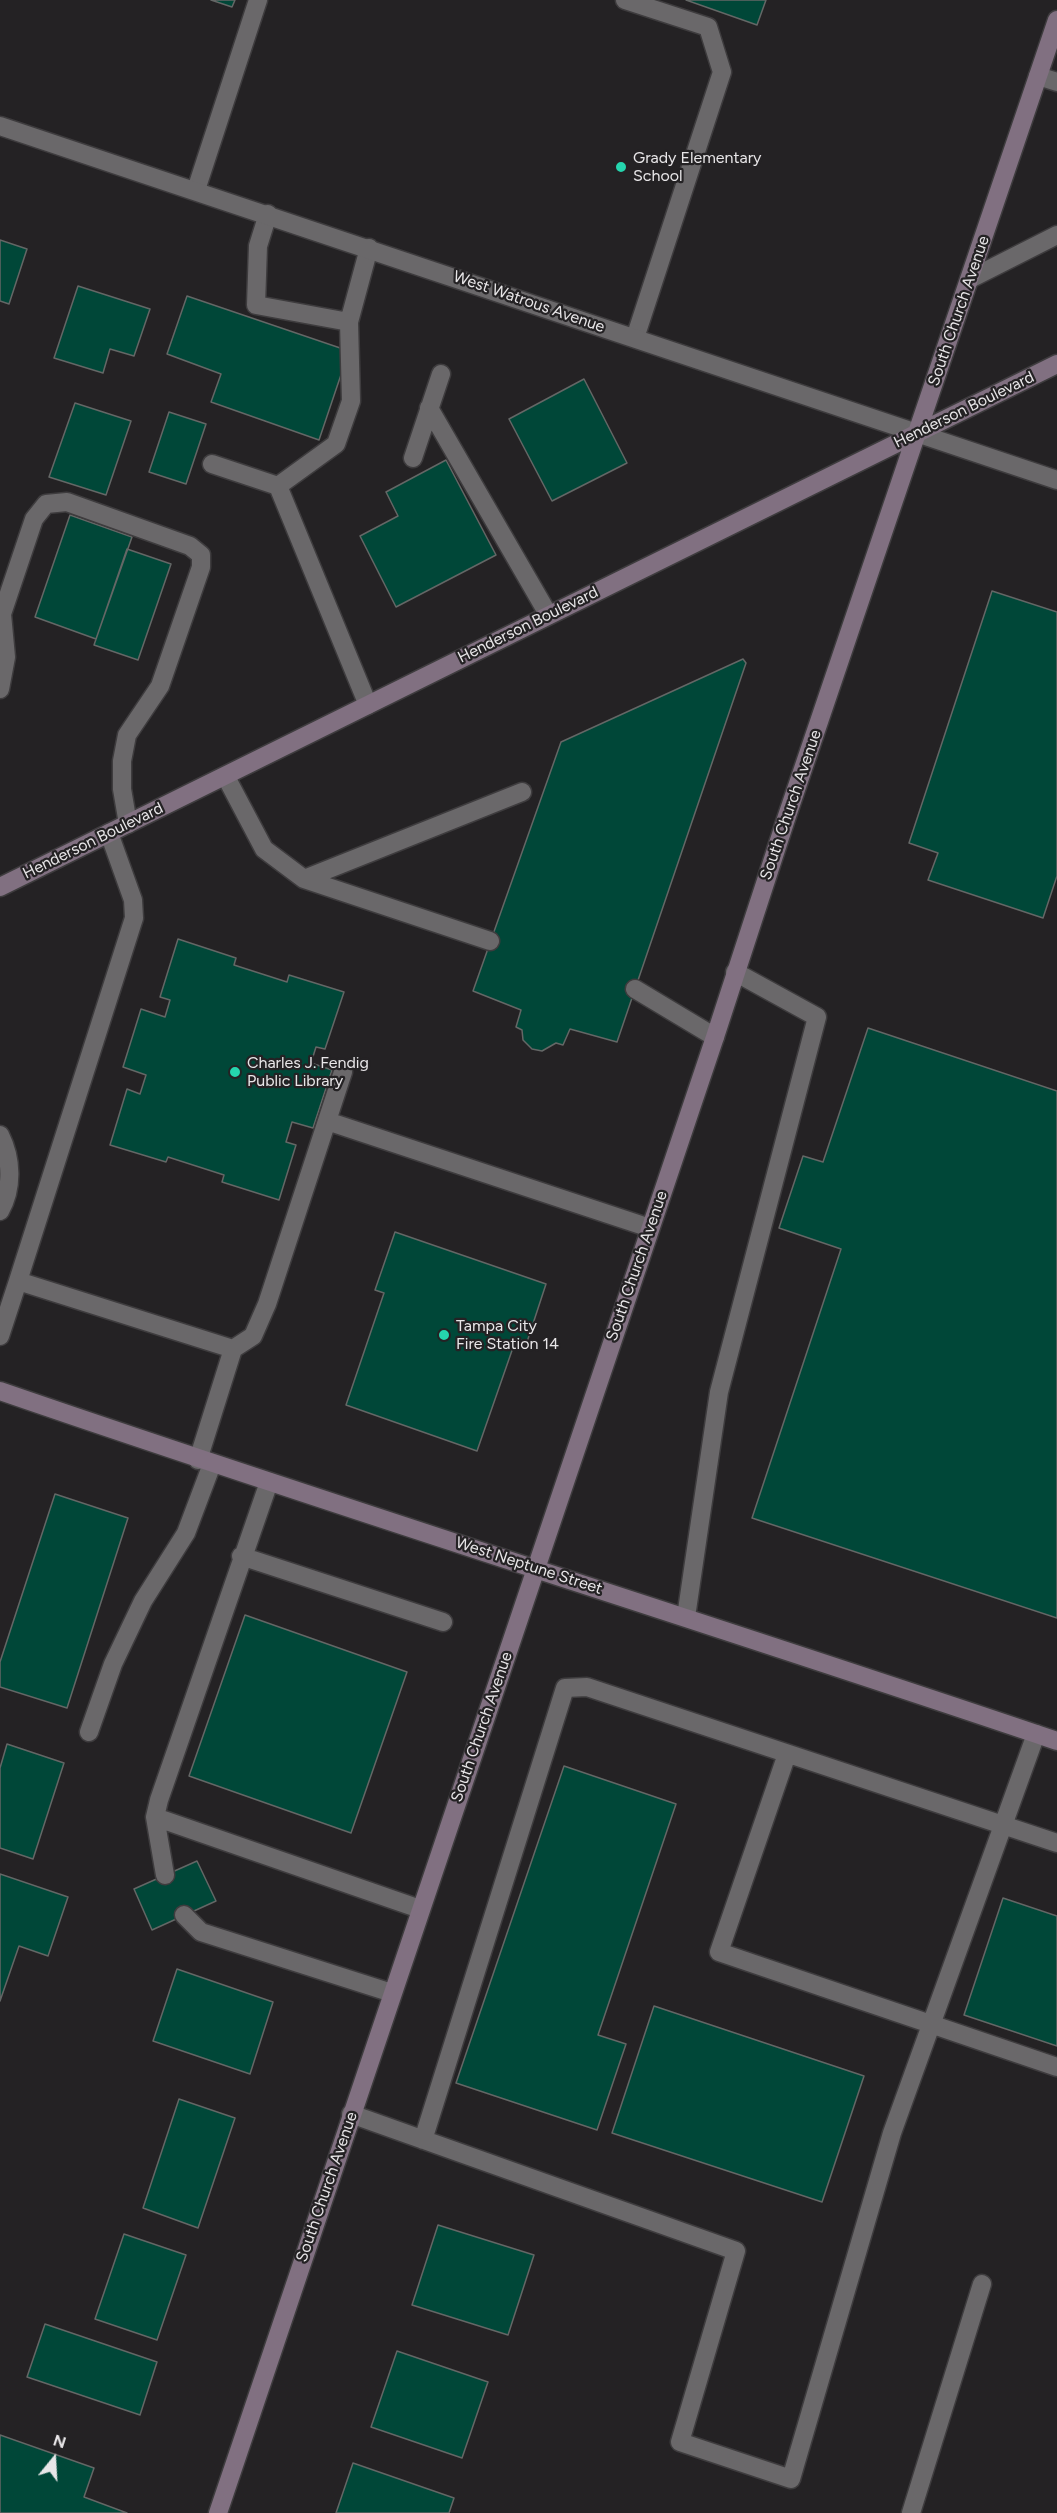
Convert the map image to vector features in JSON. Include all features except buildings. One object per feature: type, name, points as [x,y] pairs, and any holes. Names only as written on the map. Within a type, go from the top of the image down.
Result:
[{"type":"street","points":[[196,190],[258,0]]},
{"type":"street","points":[[625,0],[708,27],[722,72],[635,338]]},
{"type":"street","name":"South Church Avenue","points":[[218,2513],[1057,20]]},
{"type":"street","points":[[1038,76],[1057,82]]},
{"type":"street","name":"West Watrous Avenue","points":[[0,126],[1057,480]]},
{"type":"street","points":[[268,214],[258,246],[256,305],[349,322]]},
{"type":"street","points":[[970,279],[1057,235]]},
{"type":"street","points":[[278,486],[336,444],[351,401],[349,322],[369,248]]},
{"type":"street","name":"Henderson Boulevard","points":[[0,887],[1057,364]]},
{"type":"street","points":[[413,458],[441,374]]},
{"type":"street","points":[[429,408],[548,614]]},
{"type":"street","points":[[212,464],[278,486],[368,705]]},
{"type":"street","points":[[0,689],[6,657],[2,614],[34,519],[46,504],[67,502],[190,546],[201,555],[201,567],[160,686],[127,735],[122,780],[128,824]]},
{"type":"street","points":[[226,777],[264,849],[304,879],[490,941]]},
{"type":"street","points":[[304,879],[522,792]]},
{"type":"street","points":[[0,1336],[134,918],[133,900],[109,833]]},
{"type":"street","points":[[686,1617],[719,1392],[817,1017],[735,972]]},
{"type":"street","points":[[635,989],[715,1037]]},
{"type":"street","points":[[89,1732],[113,1664],[143,1601],[186,1533],[233,1349],[253,1336],[267,1304],[343,1072]]},
{"type":"street","points":[[327,1121],[650,1228]]},
{"type":"street","points":[[0,1135],[9,1176],[9,1192],[0,1211]]},
{"type":"street","points":[[18,1281],[233,1349]]},
{"type":"street","name":"West Neptune Street","points":[[0,1391],[205,1462],[536,1567],[1057,1741]]},
{"type":"street","points":[[165,1875],[155,1817],[159,1800],[241,1556],[269,1482]]},
{"type":"street","points":[[241,1556],[443,1622]]},
{"type":"street","points":[[423,2140],[565,1689],[587,1688],[1057,1843]]},
{"type":"street","points":[[351,2114],[736,2251],[680,2442],[791,2479],[892,2133],[1036,1734]]},
{"type":"street","points":[[787,1754],[719,1952],[1057,2067]]},
{"type":"street","points":[[155,1817],[420,1909]]},
{"type":"street","points":[[184,1915],[201,1932],[392,1993]]},
{"type":"street","points":[[910,2513],[982,2284]]},
{"type":"place","name":"Grady Elementary School","points":[[621,167]]},
{"type":"place","name":"Charles J. Fendig Public Library","points":[[235,1072]]},
{"type":"place","name":"Tampa City Fire Station 14","points":[[444,1335]]}]
